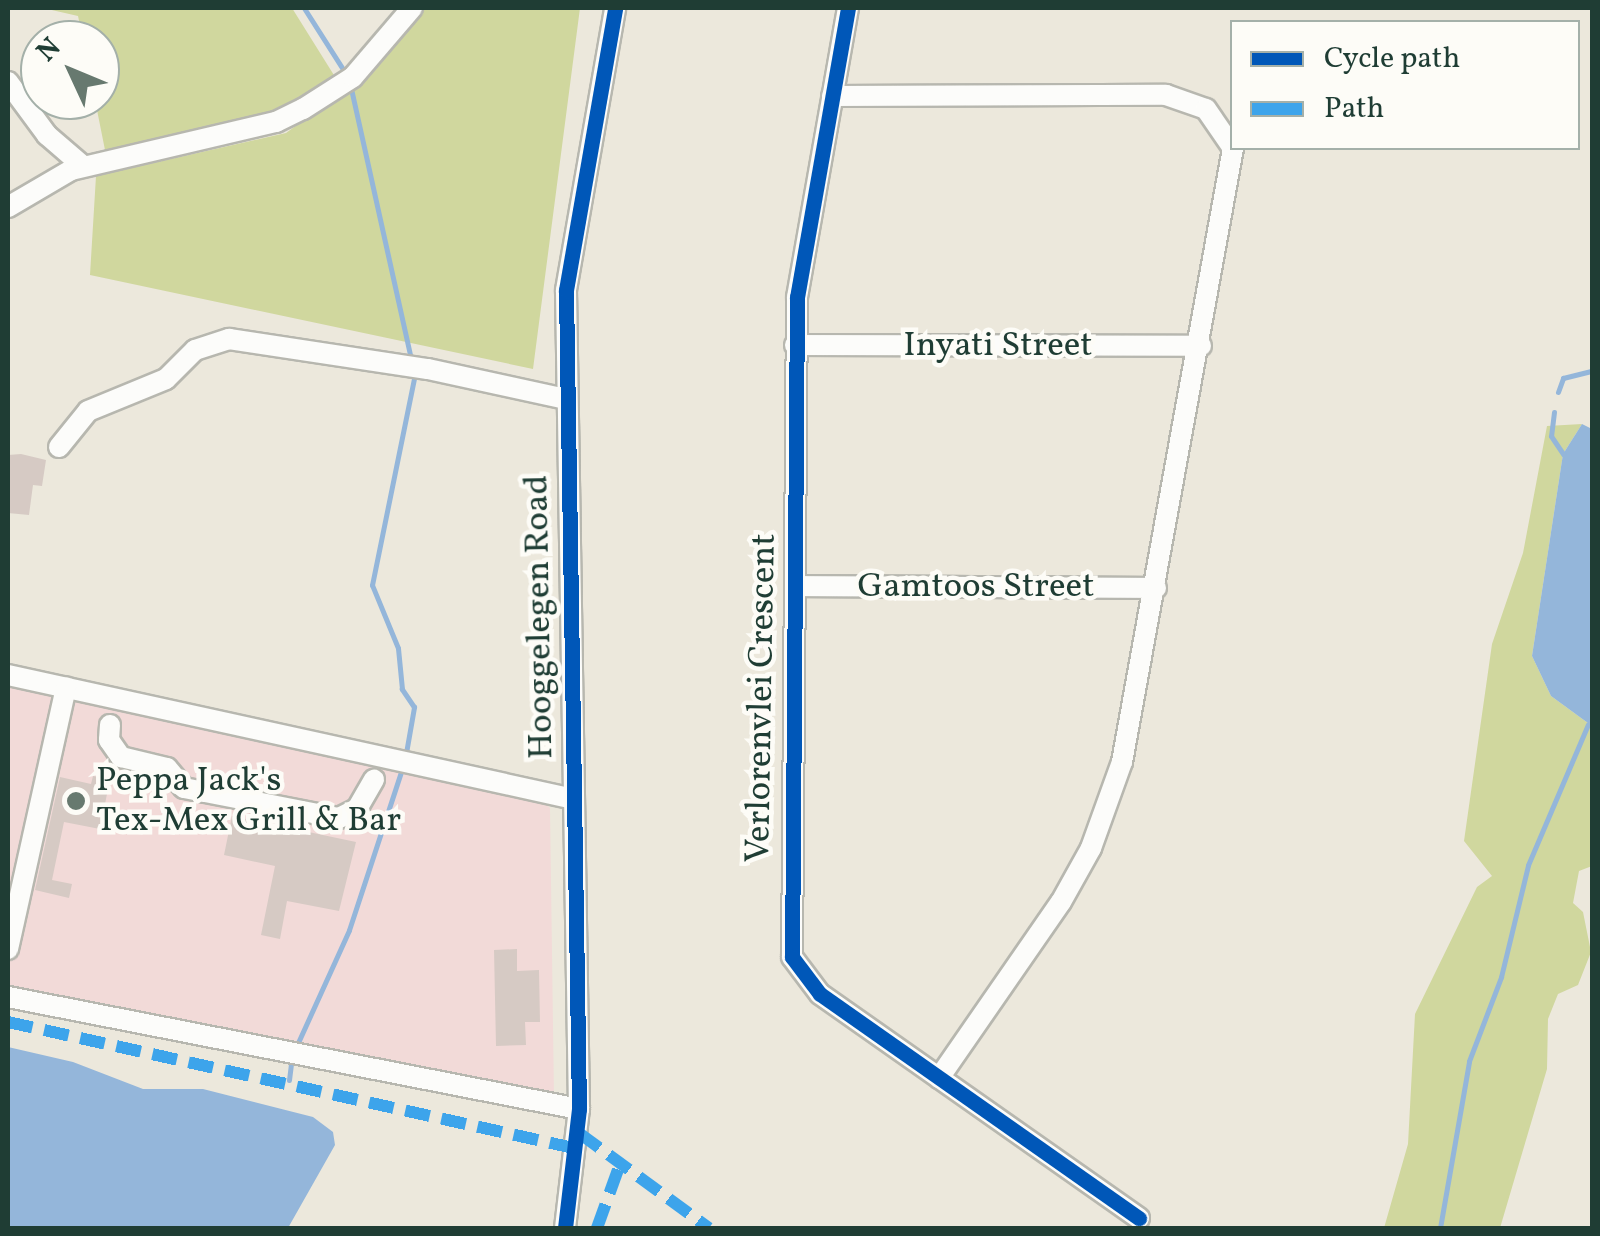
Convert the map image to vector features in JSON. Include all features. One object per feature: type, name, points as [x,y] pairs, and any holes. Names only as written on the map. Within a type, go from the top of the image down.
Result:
[{"type":"street","points":[[8,207],[83,166],[276,122],[347,81],[412,8]]},
{"type":"street","name":"Hooggelegen Road","points":[[565,1228],[579,1109],[566,400],[569,258],[615,8]]},
{"type":"street","name":"Verlorenvlei Crescent","points":[[848,8],[795,346],[792,957],[820,994],[1139,1218]]},
{"type":"street","points":[[8,82],[47,135],[83,166]]},
{"type":"street","points":[[832,96],[1166,95],[1206,109],[1230,144]]},
{"type":"street","points":[[938,1078],[1090,848],[1122,762],[1201,346],[1232,150]]},
{"type":"street","points":[[59,448],[88,411],[166,379],[195,350],[229,339],[428,369],[566,400]]},
{"type":"street","name":"Inyati Street","points":[[795,346],[1201,346]]},
{"type":"street","name":"Gamtoos Street","points":[[795,586],[1156,588]]},
{"type":"street","points":[[8,674],[574,799]]},
{"type":"street","points":[[8,949],[66,686]]},
{"type":"street","points":[[110,725],[109,740],[121,757],[168,768],[184,788],[338,818],[357,809],[374,779]]},
{"type":"street","points":[[8,996],[579,1109]]},
{"type":"shaded area","points":[[8,670],[541,786],[541,800],[550,808],[554,1098],[8,1005]]},
{"type":"green space","points":[[43,8],[292,8],[337,80],[285,111],[106,155],[99,120],[120,120],[120,20],[79,20],[78,16]]},
{"type":"green space","points":[[423,8],[580,8],[533,369],[90,275],[96,176],[286,133],[357,81]]},
{"type":"green space","points":[[1582,424],[1563,454],[1532,656],[1551,696],[1592,726],[1592,866],[1579,871],[1573,903],[1583,912],[1591,952],[1578,985],[1558,994],[1548,1019],[1547,1069],[1500,1228],[1384,1228],[1408,1144],[1415,1014],[1477,887],[1492,876],[1464,841],[1492,644],[1523,553],[1547,426]]},
{"type":"water","points":[[1582,424],[1592,429],[1592,726],[1551,696],[1532,656],[1563,454]]},
{"type":"water","points":[[8,1047],[73,1062],[143,1089],[203,1089],[313,1117],[333,1132],[335,1145],[288,1228],[8,1228]]},
{"type":"building","points":[[8,455],[46,460],[42,486],[33,485],[29,515],[8,513]]},
{"type":"building","name":"Peppa Jack's Tex-Mex Grill & Bar","points":[[93,776],[110,779],[100,829],[64,822],[52,880],[72,884],[69,898],[35,890],[60,777],[91,784]]},
{"type":"building","points":[[232,816],[356,842],[339,911],[287,901],[280,939],[261,935],[275,866],[224,855]]},
{"type":"building","points":[[517,949],[517,971],[539,970],[540,1022],[525,1022],[526,1045],[496,1046],[494,950]]},
{"type":"waterway","points":[[304,8],[346,74]]},
{"type":"waterway","points":[[350,84],[411,359]]},
{"type":"waterway","points":[[1558,392],[1563,378],[1592,371]]},
{"type":"waterway","points":[[406,753],[414,707],[402,689],[398,648],[372,585],[415,373]]},
{"type":"waterway","points":[[1554,412],[1551,436],[1563,454]]},
{"type":"waterway","points":[[1440,1228],[1469,1061],[1501,977],[1528,865],[1588,724]]},
{"type":"waterway","points":[[296,1047],[349,930],[403,766]]},
{"type":"waterway","points":[[289,1080],[291,1064]]},
{"type":"marked path","points":[[8,1022],[578,1149]]},
{"type":"marked path","points":[[579,1133],[709,1228]]},
{"type":"marked path","points":[[597,1228],[620,1164]]},
{"type":"cycle path","points":[[565,1228],[579,1109],[566,290],[615,8]]},
{"type":"cycle path","points":[[848,8],[797,297],[792,957],[820,994],[1139,1218]]},
{"type":"place","name":"Peppa Jack's Tex-Mex Grill & Bar","points":[[76,801]]}]
